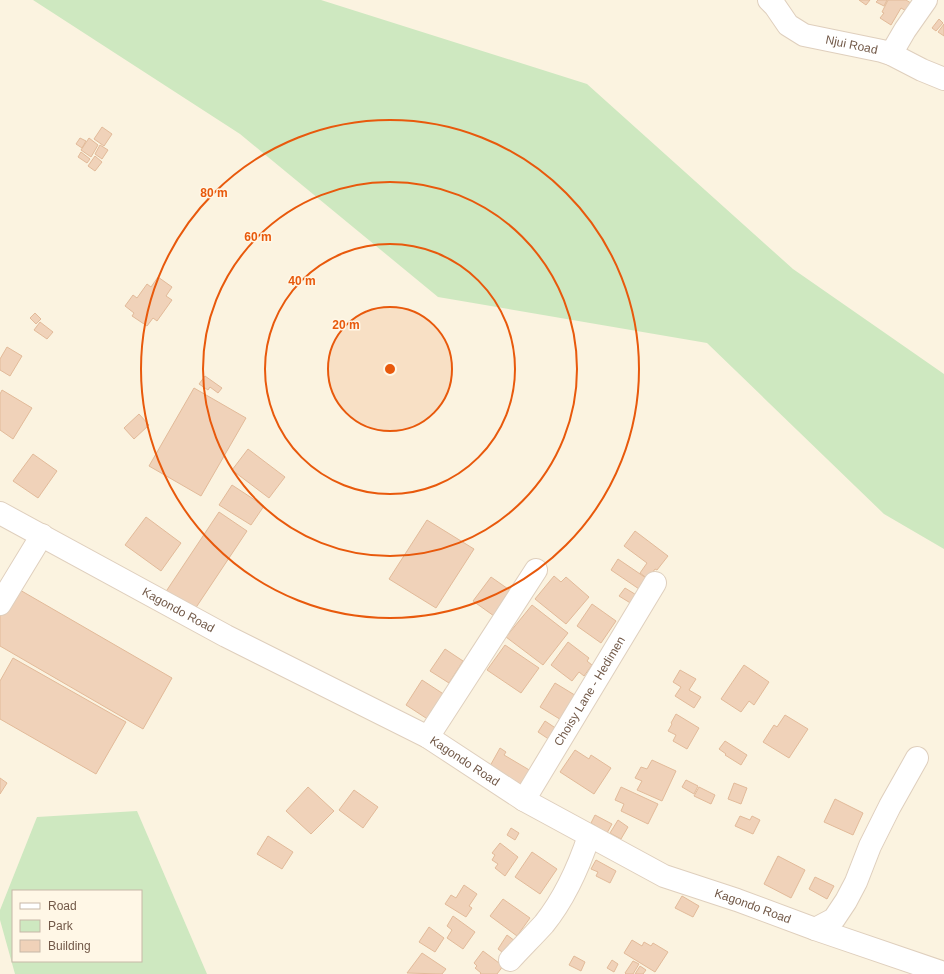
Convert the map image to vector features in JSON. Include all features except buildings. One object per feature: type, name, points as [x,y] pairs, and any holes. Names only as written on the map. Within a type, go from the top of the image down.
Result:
[{"type":"street","name":"Njui Road","points":[[769,0],[775,6],[788,26],[804,35],[861,46],[891,54],[922,70],[944,79]]},
{"type":"street","points":[[891,54],[905,30],[926,0]]},
{"type":"street","name":"Kagondo Road","points":[[0,513],[226,636],[428,737],[524,800],[664,876],[738,900],[815,929],[944,973]]},
{"type":"street","points":[[0,604],[42,536]]},
{"type":"street","points":[[428,737],[536,570]]},
{"type":"street","name":"Choisy Lane - Hedimen","points":[[524,800],[655,583]]},
{"type":"street","points":[[815,929],[834,919],[846,901],[856,882],[870,846],[917,758]]},
{"type":"street","points":[[510,960],[544,924],[560,900],[583,855],[589,836]]},
{"type":"green space","points":[[33,0],[321,0],[587,84],[793,269],[944,374],[944,549],[884,514],[707,343],[438,297],[240,134]]},
{"type":"green space","points":[[137,811],[207,974],[15,974],[0,920],[0,910],[37,817]]}]
